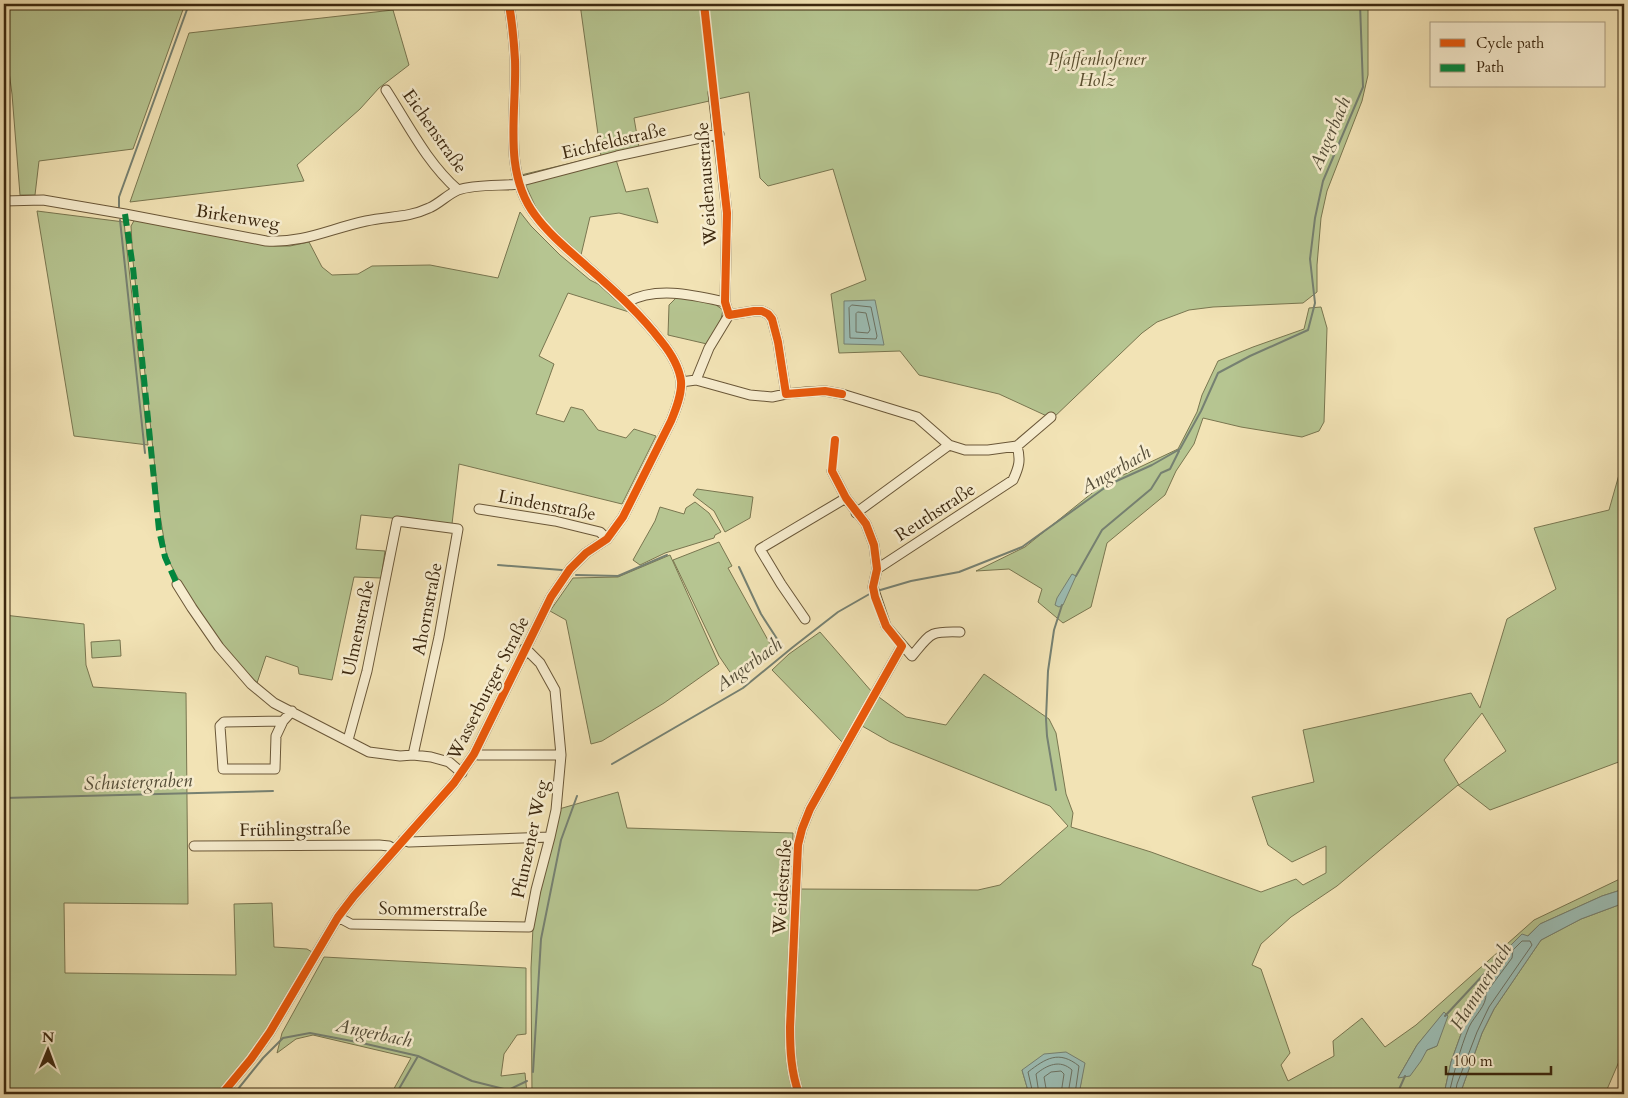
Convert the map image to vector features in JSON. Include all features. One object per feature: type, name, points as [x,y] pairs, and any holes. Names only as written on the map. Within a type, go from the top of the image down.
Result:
[{"type":"street","name":"Wasserburger Straße","points":[[222,1094],[251,1059],[270,1032],[338,916],[394,849],[462,773],[474,754],[551,598],[570,570],[586,553],[607,539],[623,517],[678,405],[681,382],[670,352],[627,302],[546,229],[534,215],[525,200],[518,183],[513,153],[515,60],[509,4]]},
{"type":"street","name":"Eichenstraße","points":[[386,90],[418,142],[443,177],[458,190]]},
{"type":"street","name":"Weidenaustraße","points":[[713,93],[727,213],[725,302],[729,314]]},
{"type":"street","name":"Eichfeldstraße","points":[[518,183],[616,156],[719,134]]},
{"type":"street","name":"Birkenweg","points":[[4,201],[43,200],[266,241],[284,242],[302,239],[369,220],[414,214],[430,208],[458,190],[518,183]]},
{"type":"street","points":[[627,302],[645,295],[668,293],[695,295],[725,302]]},
{"type":"street","points":[[696,380],[709,348],[729,314],[762,311],[772,319],[778,342],[786,394]]},
{"type":"street","points":[[681,382],[696,380],[772,398],[786,394],[825,391],[842,394],[917,417],[949,445],[965,450],[988,450],[1017,446],[1051,417]]},
{"type":"street","points":[[856,513],[949,445]]},
{"type":"street","name":"Reuthstraße","points":[[878,569],[1013,480],[1020,465],[1020,455],[1017,446]]},
{"type":"street","points":[[832,471],[846,498],[866,524],[874,545],[878,569],[873,587],[886,626],[912,656],[930,634],[960,632]]},
{"type":"street","points":[[805,619],[780,584],[760,549],[846,498]]},
{"type":"street","name":"Lindenstraße","points":[[478,509],[554,521],[600,532],[607,539]]},
{"type":"street","name":"Ulmenstraße","points":[[348,740],[369,663],[397,521]]},
{"type":"street","name":"Ahornstraße","points":[[397,521],[458,529],[439,637],[413,755]]},
{"type":"street","points":[[177,584],[219,647],[244,677],[274,703],[369,752],[431,757],[449,762],[462,773]]},
{"type":"street","name":"Weidestraße","points":[[799,1094],[794,1080],[790,1055],[798,846],[810,809],[902,646]]},
{"type":"street","name":"Pfunzener Weg","points":[[525,648],[540,663],[556,690],[561,755],[556,810],[529,927]]},
{"type":"street","points":[[283,721],[224,722],[220,726],[223,770],[275,768],[276,736],[283,721],[292,711]]},
{"type":"street","points":[[474,754],[479,756],[561,755]]},
{"type":"street","points":[[403,840],[409,842],[550,837]]},
{"type":"street","name":"Frühlingstraße","points":[[194,846],[379,845],[389,846],[394,849]]},
{"type":"street","name":"Sommerstraße","points":[[338,916],[351,924],[529,927]]},
{"type":"green space","points":[[4,4],[185,4],[133,149],[39,161],[35,195],[20,195],[12,94],[4,34]]},
{"type":"green space","name":"Pfaffenhofener Holz","points":[[580,4],[1368,4],[1368,75],[1362,101],[1327,191],[1321,218],[1317,292],[1303,303],[1213,307],[1189,310],[1157,322],[1142,333],[1051,420],[1049,417],[999,394],[919,375],[900,351],[839,353],[831,294],[866,280],[833,169],[768,186],[760,178],[749,92],[634,118],[639,147],[614,153],[626,192],[648,188],[658,223],[619,213],[590,217],[581,255],[551,227],[537,210],[521,175],[601,156]]},
{"type":"green space","points":[[393,10],[409,65],[379,88],[360,109],[297,165],[304,181],[130,202],[189,33]]},
{"type":"green space","points":[[37,211],[124,222],[148,445],[74,436]]},
{"type":"green space","points":[[520,212],[560,255],[590,280],[598,284],[629,312],[568,293],[539,356],[554,364],[536,414],[564,422],[571,407],[583,410],[598,430],[626,438],[634,429],[656,436],[622,504],[459,464],[452,524],[361,515],[356,549],[385,551],[381,578],[354,577],[332,680],[299,674],[298,667],[266,656],[257,683],[220,643],[180,582],[166,552],[160,515],[133,261],[131,226],[135,219],[144,219],[275,246],[290,246],[309,242],[322,267],[332,275],[358,274],[372,266],[430,265],[498,278]]},
{"type":"green space","points":[[678,296],[712,302],[723,310],[721,319],[707,344],[668,335],[669,305]]},
{"type":"green space","points":[[1321,307],[1327,328],[1324,422],[1319,431],[1302,437],[1241,427],[1203,418],[1194,444],[1176,471],[1165,495],[1107,543],[1091,607],[1063,623],[1038,602],[1042,589],[1009,569],[976,571],[1025,547],[1102,485],[1178,449],[1197,412],[1202,395],[1218,361],[1304,329],[1309,308]]},
{"type":"green space","points":[[1624,457],[1624,760],[1490,810],[1458,785],[1337,886],[1291,917],[1261,944],[1252,965],[1261,969],[1290,1053],[1281,1065],[1288,1081],[1334,1056],[1333,1041],[1362,1018],[1385,1047],[1416,1025],[1534,920],[1624,877],[1624,889],[1602,896],[1540,924],[1508,955],[1478,996],[1482,997],[1465,1023],[1451,1062],[1444,1094],[1079,1094],[1084,1064],[1022,1070],[1029,1094],[801,1094],[793,1049],[799,889],[978,890],[1000,885],[1068,826],[1050,806],[890,742],[857,723],[843,743],[772,670],[789,654],[820,632],[872,692],[906,717],[946,725],[984,674],[1049,719],[1056,733],[1066,794],[1073,813],[1071,827],[1151,852],[1261,892],[1296,879],[1303,885],[1326,873],[1326,846],[1292,862],[1268,845],[1252,797],[1314,782],[1303,730],[1471,693],[1480,708],[1507,619],[1556,589],[1534,528],[1609,510]],"holes":[[[1482,713],[1506,751],[1459,785],[1444,760]],[[1444,1013],[1437,1046],[1427,1050],[1398,1078],[1417,1045]]]},
{"type":"green space","points":[[697,489],[753,497],[750,518],[725,532],[714,511],[693,495]]},
{"type":"green space","points":[[695,502],[709,513],[721,532],[715,535],[714,538],[665,553],[640,565],[633,560],[655,521],[660,507],[684,514],[686,508]]},
{"type":"green space","points":[[719,542],[732,566],[728,568],[774,651],[736,681],[719,656],[673,560]]},
{"type":"green space","points":[[670,555],[719,664],[664,703],[602,741],[591,744],[566,620],[550,611],[573,578],[618,577]]},
{"type":"green space","points":[[4,615],[84,624],[86,665],[93,687],[186,693],[188,904],[64,903],[65,973],[236,975],[234,904],[272,903],[274,947],[307,949],[312,952],[257,1044],[217,1094],[4,1094]]},
{"type":"green space","points":[[120,640],[121,656],[92,658],[91,642]]},
{"type":"green space","points":[[618,792],[627,828],[793,833],[786,1040],[788,1063],[795,1094],[532,1094],[531,968],[533,927],[538,894],[559,809]]},
{"type":"green space","points":[[1624,903],[1624,1050],[1605,1094],[1460,1094],[1482,1033],[1494,1009],[1541,940],[1581,919]]},
{"type":"green space","points":[[324,957],[526,968],[526,1034],[517,1035],[504,1054],[501,1076],[525,1073],[527,1094],[391,1094],[411,1058],[313,1035],[296,1039],[277,1053],[282,1033]]},
{"type":"water","points":[[875,300],[884,345],[844,344],[844,301]]},
{"type":"water","points":[[1072,574],[1076,576],[1063,605],[1059,607],[1055,605],[1057,598]]},
{"type":"water","points":[[1624,889],[1624,903],[1581,919],[1541,940],[1494,1009],[1482,1033],[1460,1094],[1444,1094],[1451,1062],[1465,1023],[1482,998],[1478,996],[1508,955],[1507,949],[1522,934],[1528,936],[1540,924],[1602,896]]},
{"type":"water","points":[[1444,1012],[1448,1016],[1437,1046],[1427,1050],[1410,1076],[1398,1078],[1417,1045]]},
{"type":"water","points":[[1066,1052],[1085,1063],[1079,1094],[1029,1094],[1022,1070],[1044,1054]]},
{"type":"waterway","points":[[119,207],[119,197],[189,4]]},
{"type":"waterway","name":"Angerbach","points":[[877,591],[911,581],[959,572],[1022,547],[1110,484],[1152,465],[1180,449],[1201,411],[1218,373],[1250,356],[1308,330],[1315,303],[1310,259],[1315,218],[1323,181],[1363,87],[1360,4]]},
{"type":"waterway","points":[[120,220],[145,453]]},
{"type":"waterway","points":[[1076,576],[1102,530],[1151,489],[1161,473],[1170,469],[1179,451]]},
{"type":"waterway","points":[[576,575],[618,576],[667,555]]},
{"type":"waterway","points":[[498,565],[562,570]]},
{"type":"waterway","points":[[739,567],[761,614],[781,645]]},
{"type":"waterway","name":"Angerbach","points":[[612,764],[743,688],[838,612],[873,592]]},
{"type":"waterway","points":[[1056,790],[1046,719],[1048,671],[1054,630],[1062,605]]},
{"type":"waterway","name":"Schustergraben","points":[[4,798],[273,791]]},
{"type":"waterway","name":"Angerbach","points":[[533,1072],[541,939],[561,840],[577,796]]},
{"type":"waterway","name":"Hammerbach","points":[[1445,1016],[1507,951]]},
{"type":"waterway","name":"Angerbach","points":[[234,1094],[263,1058],[283,1038],[310,1033],[418,1056],[472,1081],[508,1090],[527,1081]]},
{"type":"waterway","points":[[396,1094],[418,1056]]},
{"type":"waterway","points":[[1397,1094],[1405,1076]]},
{"type":"marked path","points":[[125,214],[133,268],[159,530],[165,557],[177,584]]},
{"type":"cycle path","points":[[222,1094],[251,1059],[270,1032],[338,917],[354,896],[454,783],[474,754],[551,597],[570,569],[586,553],[607,539],[623,517],[671,421],[681,391],[680,375],[674,360],[652,330],[624,300],[551,234],[540,222],[525,198],[518,180],[513,140],[515,60],[509,4]]},
{"type":"cycle path","points":[[704,4],[727,213],[725,302],[729,315],[762,311],[772,319],[778,342],[786,394],[825,391],[842,394]]},
{"type":"cycle path","points":[[799,1094],[794,1077],[790,1044],[798,845],[810,809],[902,646],[886,626],[875,597],[873,587],[877,569],[874,545],[866,524],[846,498],[832,471],[835,440]]}]
